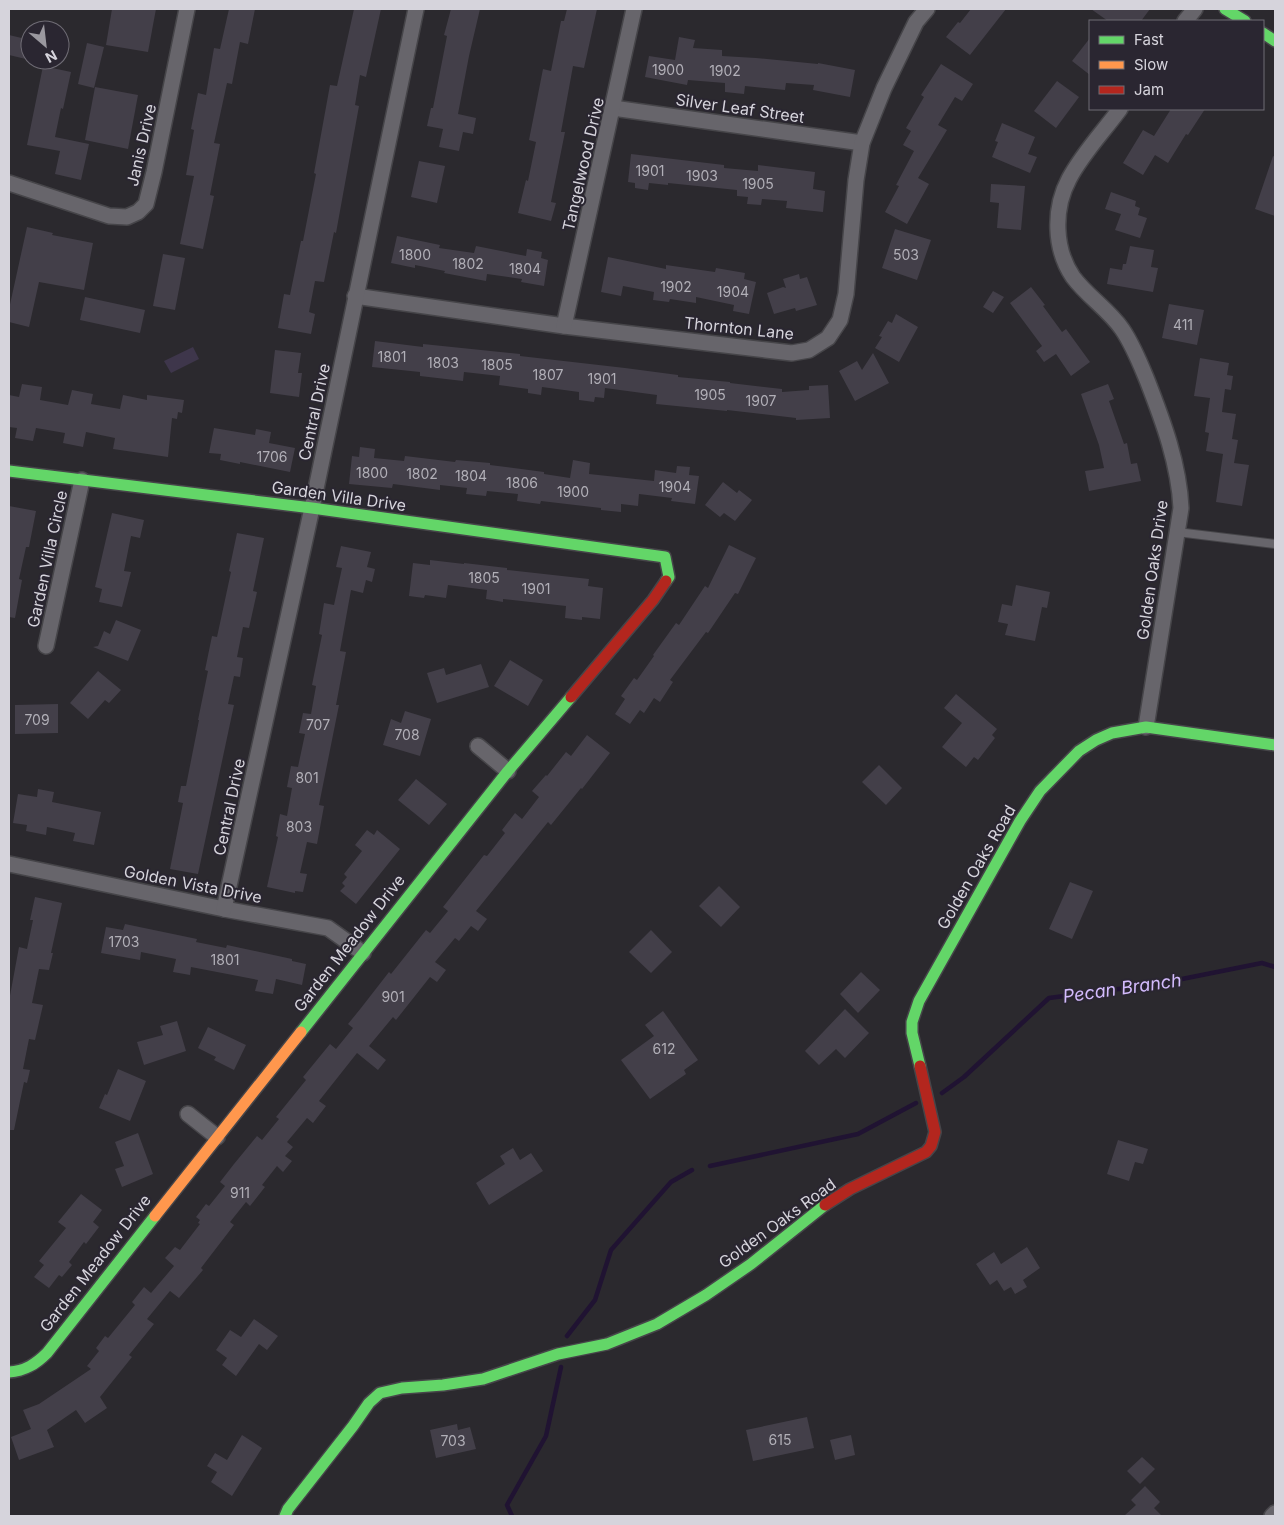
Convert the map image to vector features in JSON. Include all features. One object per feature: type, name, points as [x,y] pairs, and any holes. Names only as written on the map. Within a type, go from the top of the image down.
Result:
[{"type":"street","name":"Janis Drive","points":[[9,184],[109,216],[127,217],[138,212],[146,204],[154,172],[187,9]]},
{"type":"street","name":"Central Drive","points":[[224,909],[312,508],[416,9]]},
{"type":"street","name":"Tangelwood Drive","points":[[564,326],[634,9]]},
{"type":"street","name":"Thornton Lane","points":[[356,296],[564,326],[792,353],[810,350],[828,338],[840,320],[846,294],[856,180],[862,143],[888,80],[916,22],[927,9]]},
{"type":"street","points":[[1186,20],[1195,9]]},
{"type":"street","points":[[1225,9],[1243,20]]},
{"type":"street","points":[[1264,34],[1275,41]]},
{"type":"street","name":"Silver Leaf Street","points":[[613,108],[862,143]]},
{"type":"street","name":"Golden Oaks Drive","points":[[1119,110],[1076,167],[1068,182],[1062,197],[1058,230],[1065,263],[1074,278],[1122,328],[1136,352],[1172,450],[1181,492],[1181,508],[1146,727]]},
{"type":"street","name":"Garden Villa Drive","points":[[9,471],[312,508],[665,557]]},
{"type":"street","name":"Garden Villa Circle","points":[[46,646],[82,480]]},
{"type":"street","name":"Garden Meadow Drive","points":[[9,1372],[16,1372],[33,1366],[48,1352],[508,772],[653,600],[669,576],[665,557]]},
{"type":"street","name":"Golden Oaks Road","points":[[285,1516],[288,1509],[369,1402],[380,1393],[402,1388],[483,1380],[558,1354],[607,1344],[657,1324],[706,1295],[751,1264],[823,1206],[850,1189],[926,1152],[931,1146],[935,1132],[912,1033],[912,1022],[919,1001],[984,882],[1020,821],[1040,791],[1072,757],[1096,740],[1112,734],[1146,727],[1275,744]]},
{"type":"street","points":[[478,746],[508,772]]},
{"type":"street","name":"Golden Vista Drive","points":[[9,864],[224,909],[328,928],[363,953]]},
{"type":"street","points":[[188,1114],[217,1137]]},
{"type":"street","points":[[1272,1516],[1275,1513]]},
{"type":"lane","points":[[1177,532],[1275,544]]},
{"type":"shaded area","points":[[193,347],[199,359],[171,373],[164,361]]},
{"type":"building","points":[[112,9],[156,9],[148,52],[106,45]]},
{"type":"building","points":[[229,9],[255,9],[248,44],[240,42],[232,84],[227,83],[214,143],[220,144],[210,195],[214,196],[203,249],[180,244],[194,176],[186,175],[194,130],[191,129],[198,93],[206,95],[214,48],[220,49]]},
{"type":"building","points":[[354,9],[381,9],[366,77],[360,75],[355,105],[359,106],[336,233],[334,232],[324,282],[315,281],[309,312],[315,314],[311,334],[278,328],[284,294],[290,295],[301,241],[303,241],[330,85],[337,86]]},
{"type":"building","points":[[451,9],[480,9],[458,114],[476,118],[473,134],[463,132],[459,151],[439,147],[443,129],[427,126],[431,108],[433,108],[447,36],[444,35]]},
{"type":"building","points":[[567,9],[597,9],[584,68],[573,66],[561,132],[565,132],[551,202],[556,203],[551,221],[518,213],[526,180],[528,181],[536,142],[529,140],[543,69],[551,71],[561,21],[564,21]]},
{"type":"building","points":[[971,9],[1006,9],[970,55],[946,37]]},
{"type":"building","points":[[1091,9],[1150,9],[1142,20],[1107,20]]},
{"type":"building","points":[[9,35],[20,38],[20,58],[9,55]]},
{"type":"building","points":[[679,37],[695,40],[693,48],[722,50],[722,56],[818,63],[855,70],[850,97],[813,90],[814,85],[786,83],[785,90],[745,86],[744,94],[725,92],[725,83],[688,80],[687,85],[645,77],[649,56],[675,60]]},
{"type":"building","points":[[1089,39],[1089,74],[1072,61]]},
{"type":"building","points":[[87,43],[104,47],[94,88],[78,84]]},
{"type":"building","points":[[941,64],[973,84],[962,101],[955,97],[938,125],[947,130],[918,178],[929,184],[907,224],[885,212],[899,186],[896,185],[914,151],[903,145],[911,131],[906,128],[924,97],[921,95]]},
{"type":"building","points":[[42,70],[71,72],[55,137],[89,144],[81,180],[55,174],[60,151],[27,145]]},
{"type":"building","points":[[1057,81],[1079,97],[1056,128],[1034,111]]},
{"type":"building","points":[[95,87],[138,95],[128,149],[85,140]]},
{"type":"building","points":[[1170,110],[1204,110],[1188,135],[1186,134],[1168,163],[1155,155],[1143,175],[1123,163],[1143,130],[1154,136]]},
{"type":"building","points":[[1002,123],[1035,137],[1028,154],[1037,157],[1030,173],[992,157],[998,142],[995,141]]},
{"type":"building","points":[[631,154],[724,165],[724,168],[758,171],[758,165],[815,172],[813,189],[825,191],[823,212],[786,208],[787,201],[762,199],[761,205],[747,204],[748,197],[737,196],[737,190],[668,183],[668,185],[649,183],[648,190],[635,188],[635,183],[628,182]]},
{"type":"building","points":[[1273,156],[1275,157],[1275,216],[1255,209]]},
{"type":"building","points":[[419,161],[445,166],[437,203],[411,197]]},
{"type":"building","points":[[991,184],[1025,186],[1021,230],[997,228],[999,203],[990,202]]},
{"type":"building","points":[[1111,192],[1136,201],[1135,206],[1140,208],[1138,215],[1147,218],[1140,238],[1115,230],[1121,214],[1105,209]]},
{"type":"building","points":[[27,227],[53,233],[52,235],[93,243],[84,290],[39,282],[29,327],[9,322],[9,309]]},
{"type":"building","points":[[895,229],[931,240],[917,280],[882,268]]},
{"type":"building","points":[[397,236],[440,245],[439,248],[474,253],[476,246],[526,256],[527,249],[542,252],[541,258],[548,260],[544,286],[521,282],[522,279],[487,274],[486,281],[415,265],[415,268],[391,263]]},
{"type":"building","points":[[1130,246],[1154,250],[1151,267],[1158,268],[1153,292],[1107,284],[1110,268],[1122,270],[1123,264],[1126,264]]},
{"type":"building","points":[[163,254],[185,258],[175,310],[153,306]]},
{"type":"building","points":[[608,257],[666,269],[666,265],[715,272],[716,268],[745,273],[744,279],[756,282],[749,314],[733,311],[734,305],[696,297],[696,303],[670,299],[669,302],[653,300],[654,292],[623,286],[621,296],[601,292]]},
{"type":"building","points":[[799,274],[800,279],[807,277],[817,305],[796,311],[795,308],[774,314],[767,293],[783,287],[786,288],[783,279]]},
{"type":"building","points":[[1031,287],[1062,332],[1066,329],[1090,362],[1071,376],[1056,354],[1044,362],[1036,351],[1042,346],[1010,303]]},
{"type":"building","points":[[993,291],[1004,297],[993,313],[983,307]]},
{"type":"building","points":[[85,297],[145,310],[140,333],[80,320]]},
{"type":"building","points":[[1169,304],[1204,310],[1197,345],[1162,338]]},
{"type":"building","points":[[896,314],[918,327],[899,362],[875,348],[882,337],[879,336],[888,321],[892,323]]},
{"type":"building","points":[[375,341],[423,347],[423,344],[520,354],[520,356],[782,389],[782,392],[809,390],[809,386],[828,385],[830,418],[796,420],[796,418],[727,410],[656,404],[657,395],[605,388],[604,398],[595,397],[594,402],[579,400],[579,392],[542,387],[541,395],[528,393],[528,389],[499,385],[500,376],[464,372],[463,381],[420,376],[420,372],[372,367]]},
{"type":"building","points":[[275,350],[301,353],[298,373],[302,373],[299,397],[270,393]]},
{"type":"building","points":[[873,353],[889,383],[855,401],[839,371],[857,361],[862,370]]},
{"type":"building","points":[[1200,358],[1229,363],[1227,375],[1233,376],[1231,390],[1225,389],[1222,412],[1236,414],[1232,439],[1238,440],[1234,463],[1249,465],[1242,506],[1216,502],[1223,454],[1206,451],[1209,433],[1205,432],[1210,398],[1194,396]]},
{"type":"building","points":[[22,384],[42,387],[40,400],[68,405],[72,390],[93,394],[91,404],[120,409],[123,395],[147,400],[147,395],[184,400],[182,413],[178,412],[177,419],[172,418],[168,457],[113,449],[115,438],[86,432],[83,447],[63,443],[65,433],[36,428],[33,441],[15,438],[17,428],[9,427],[9,395],[19,397]]},
{"type":"building","points":[[1108,384],[1114,399],[1109,401],[1124,444],[1127,443],[1131,464],[1137,463],[1141,481],[1089,491],[1085,471],[1104,468],[1099,445],[1081,394]]},
{"type":"building","points":[[214,428],[255,435],[256,429],[271,432],[269,443],[295,448],[290,472],[220,460],[221,454],[209,453]]},
{"type":"building","points":[[360,447],[375,449],[374,458],[404,461],[405,456],[455,462],[456,460],[490,463],[490,465],[544,472],[544,474],[570,478],[573,460],[590,463],[589,474],[654,481],[655,470],[676,473],[677,466],[690,467],[689,475],[699,476],[695,504],[671,501],[672,498],[639,494],[638,506],[621,504],[621,512],[541,501],[540,504],[517,501],[518,494],[487,491],[486,496],[466,494],[467,488],[440,485],[440,490],[393,484],[392,488],[349,484],[352,456],[359,457]]},
{"type":"building","points":[[723,482],[737,493],[739,490],[752,500],[735,521],[724,513],[720,517],[705,505]]},
{"type":"building","points":[[9,506],[36,511],[29,547],[26,547],[19,579],[22,580],[15,618],[9,617]]},
{"type":"building","points":[[112,513],[144,520],[140,538],[131,536],[124,571],[131,572],[122,607],[99,602],[102,589],[95,587]]},
{"type":"building","points":[[237,533],[264,538],[253,591],[257,592],[249,628],[243,627],[237,657],[243,658],[240,677],[234,676],[228,704],[234,705],[198,874],[170,869],[183,803],[178,802],[181,786],[186,786],[208,671],[205,670],[212,636],[217,637]]},
{"type":"building","points":[[729,545],[756,558],[738,594],[735,593],[708,633],[706,632],[670,680],[673,682],[660,702],[654,698],[644,713],[640,710],[630,724],[615,714],[625,699],[621,696],[634,678],[637,680],[676,623],[679,625],[705,586],[708,588]]},
{"type":"building","points":[[341,546],[371,552],[367,567],[375,569],[372,582],[366,580],[363,593],[351,590],[340,651],[346,652],[336,705],[339,705],[319,805],[324,806],[317,844],[307,842],[300,873],[307,874],[303,892],[295,891],[295,893],[267,887],[278,837],[276,836],[280,814],[287,816],[292,788],[287,787],[291,766],[298,767],[305,734],[299,733],[303,713],[311,714],[316,686],[312,685],[322,635],[319,634],[324,603],[334,605],[342,568],[336,567]]},
{"type":"building","points":[[430,560],[589,579],[588,586],[603,588],[600,619],[582,617],[582,620],[565,618],[566,606],[503,599],[503,602],[486,599],[487,590],[448,585],[446,598],[425,595],[424,598],[409,596],[413,563],[430,565]]},
{"type":"building","points":[[1016,585],[1050,592],[1047,608],[1042,607],[1035,641],[1005,635],[1008,624],[998,622],[1002,604],[1012,606]]},
{"type":"building","points":[[116,620],[141,630],[128,661],[93,647],[98,646],[104,631],[110,634]]},
{"type":"building","points":[[510,660],[543,680],[528,706],[494,686]]},
{"type":"building","points":[[481,664],[489,687],[437,703],[427,673],[444,668],[446,675]]},
{"type":"building","points":[[98,671],[121,690],[109,703],[105,700],[88,719],[70,703]]},
{"type":"building","points":[[956,694],[997,729],[992,735],[995,738],[978,760],[974,757],[966,767],[942,747],[962,723],[944,708]]},
{"type":"building","points":[[58,704],[58,733],[15,734],[15,705]]},
{"type":"building","points":[[405,711],[431,719],[420,756],[383,745],[391,719],[401,723]]},
{"type":"building","points":[[587,735],[610,753],[551,825],[548,822],[476,911],[487,919],[478,931],[471,926],[459,941],[455,938],[435,962],[446,970],[437,982],[430,977],[396,1020],[393,1017],[369,1046],[386,1060],[378,1070],[357,1053],[319,1101],[326,1106],[313,1123],[307,1118],[287,1142],[293,1147],[285,1156],[292,1161],[283,1172],[277,1166],[262,1185],[265,1187],[250,1206],[246,1202],[230,1222],[234,1225],[201,1268],[203,1270],[179,1298],[170,1291],[147,1319],[154,1324],[129,1355],[132,1357],[100,1397],[107,1408],[85,1423],[76,1410],[47,1430],[54,1447],[19,1460],[11,1437],[31,1429],[23,1410],[39,1404],[91,1369],[87,1366],[99,1351],[96,1348],[105,1336],[108,1338],[135,1305],[132,1302],[144,1287],[151,1293],[174,1266],[165,1258],[175,1247],[180,1250],[200,1224],[198,1223],[200,1220],[196,1217],[206,1204],[209,1206],[225,1186],[220,1182],[234,1164],[257,1136],[262,1140],[279,1119],[276,1117],[306,1080],[303,1077],[330,1044],[336,1049],[353,1028],[348,1024],[389,972],[391,974],[426,930],[430,933],[448,911],[443,907],[484,855],[487,856],[505,833],[502,830],[515,813],[522,819],[539,797],[532,791],[566,752],[571,756]]},
{"type":"building","points":[[879,765],[902,788],[886,805],[862,782]]},
{"type":"building","points":[[416,779],[447,804],[429,825],[398,800]]},
{"type":"building","points":[[38,789],[54,792],[52,802],[101,812],[94,845],[73,841],[75,833],[47,827],[46,835],[26,831],[27,825],[13,823],[18,794],[37,797]]},
{"type":"building","points":[[367,830],[374,835],[377,830],[400,849],[356,904],[340,891],[345,886],[342,883],[347,877],[344,874],[362,851],[355,845]]},
{"type":"building","points":[[1070,882],[1093,891],[1072,939],[1049,929]]},
{"type":"building","points":[[719,886],[740,907],[721,927],[699,906]]},
{"type":"building","points":[[35,897],[62,903],[49,970],[39,969],[32,1003],[43,1005],[35,1040],[29,1039],[23,1069],[30,1070],[27,1083],[24,1082],[14,1130],[9,1130],[9,1001],[19,947],[27,949],[33,920],[30,920]]},
{"type":"building","points":[[125,924],[197,939],[196,942],[226,948],[227,945],[292,959],[292,961],[306,964],[302,985],[276,979],[273,994],[255,991],[258,980],[191,967],[190,975],[173,972],[176,959],[141,952],[140,960],[101,953],[106,927],[123,930]]},
{"type":"building","points":[[651,930],[672,952],[651,973],[629,952]]},
{"type":"building","points":[[861,972],[880,990],[858,1013],[840,994]]},
{"type":"building","points":[[845,1009],[869,1033],[845,1058],[836,1049],[819,1065],[805,1051]]},
{"type":"building","points":[[663,1011],[698,1060],[684,1070],[686,1074],[650,1099],[621,1060],[654,1036],[645,1025]]},
{"type":"building","points":[[177,1021],[186,1051],[144,1065],[137,1042],[163,1035],[160,1026]]},
{"type":"building","points":[[208,1027],[246,1045],[234,1070],[214,1060],[216,1057],[198,1048]]},
{"type":"building","points":[[118,1069],[146,1081],[130,1121],[99,1108]]},
{"type":"building","points":[[138,1133],[153,1174],[122,1187],[115,1169],[124,1166],[115,1142]]},
{"type":"building","points":[[1118,1140],[1148,1149],[1143,1164],[1135,1162],[1129,1181],[1107,1174]]},
{"type":"building","points":[[513,1148],[520,1160],[531,1153],[543,1171],[489,1205],[476,1183],[505,1164],[500,1156]]},
{"type":"building","points":[[81,1194],[102,1210],[93,1222],[99,1227],[86,1244],[84,1242],[69,1262],[72,1265],[62,1277],[59,1275],[49,1288],[34,1277],[44,1265],[39,1261],[66,1228],[58,1222]]},
{"type":"building","points":[[1027,1247],[1040,1268],[1023,1280],[1027,1287],[1015,1294],[1011,1287],[1004,1291],[997,1280],[990,1285],[976,1264],[994,1252],[1001,1264]]},
{"type":"building","points":[[254,1319],[278,1336],[267,1350],[259,1344],[236,1376],[222,1365],[227,1358],[216,1350],[230,1330],[241,1337]]},
{"type":"building","points":[[807,1417],[814,1448],[753,1461],[746,1430]]},
{"type":"building","points":[[457,1424],[458,1430],[470,1427],[476,1449],[436,1458],[430,1430]]},
{"type":"building","points":[[242,1435],[262,1448],[232,1496],[211,1482],[217,1472],[207,1466],[215,1453],[227,1460]]},
{"type":"building","points":[[851,1435],[855,1455],[835,1460],[830,1440]]},
{"type":"building","points":[[1142,1457],[1155,1469],[1140,1484],[1127,1471]]},
{"type":"building","points":[[1145,1486],[1160,1502],[1154,1508],[1162,1516],[1124,1516],[1136,1505],[1131,1500]]},
{"type":"waterway","name":"Pecan Branch","points":[[942,1093],[964,1077],[1049,998],[1157,984],[1262,963],[1275,967]]},
{"type":"waterway","name":"Pecan Branch","points":[[710,1166],[858,1134],[916,1103]]},
{"type":"waterway","name":"Pecan Branch","points":[[567,1336],[595,1300],[611,1250],[671,1182],[692,1170]]},
{"type":"waterway","name":"Pecan Branch","points":[[512,1516],[507,1505],[546,1436],[561,1367]]},
{"type":"traffic: fast","points":[[1225,9],[1243,20]]},
{"type":"traffic: fast","points":[[1264,34],[1275,41]]},
{"type":"traffic: fast","points":[[9,471],[312,508],[665,557],[669,577],[666,581]]},
{"type":"traffic: fast","points":[[301,1032],[508,771],[571,697]]},
{"type":"traffic: fast","points":[[920,1066],[912,1033],[912,1022],[919,1001],[1020,821],[1040,791],[1079,751],[1096,740],[1112,733],[1146,727],[1275,745]]},
{"type":"traffic: fast","points":[[285,1516],[288,1509],[369,1403],[380,1393],[402,1388],[443,1385],[483,1379],[558,1354],[607,1344],[657,1324],[706,1295],[751,1264],[825,1205]]},
{"type":"traffic: fast","points":[[9,1372],[30,1366],[47,1353],[155,1216]]},
{"type":"traffic: slow","points":[[155,1216],[301,1032]]},
{"type":"traffic: jam","points":[[571,697],[653,600],[666,581]]},
{"type":"traffic: jam","points":[[825,1205],[850,1189],[926,1152],[931,1146],[935,1132],[920,1066]]}]
